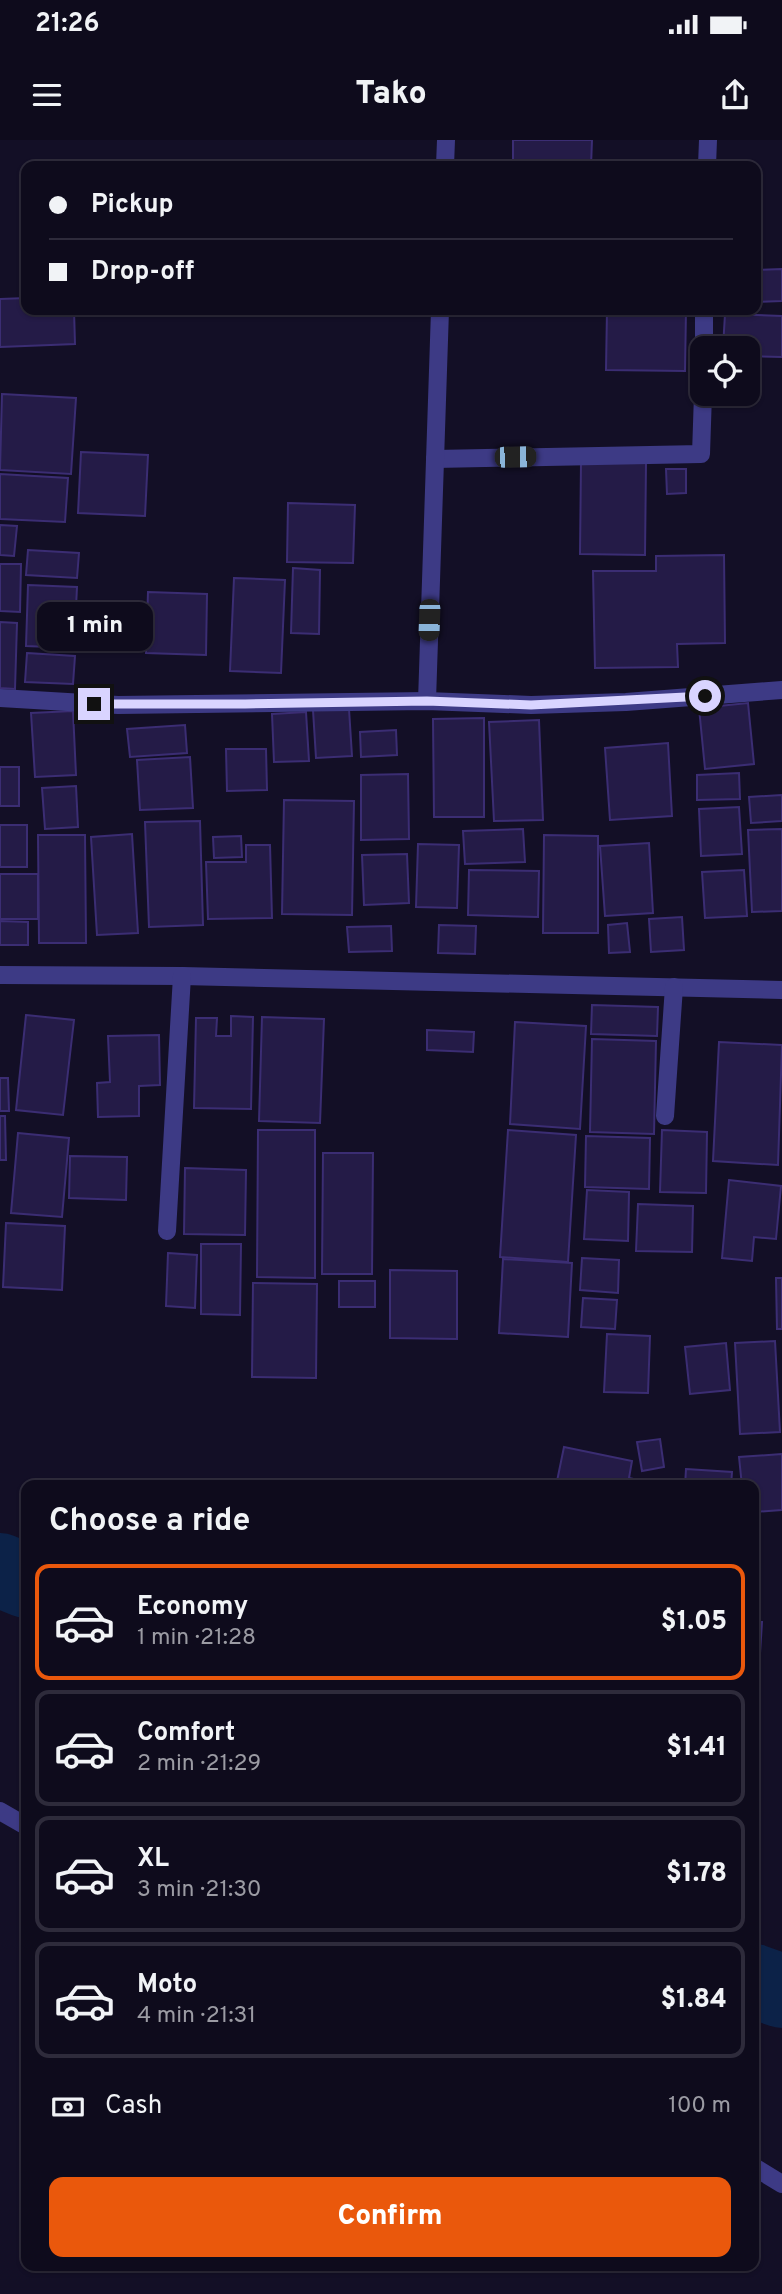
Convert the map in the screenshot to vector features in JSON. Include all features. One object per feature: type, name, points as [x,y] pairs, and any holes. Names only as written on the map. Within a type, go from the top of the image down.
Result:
[{"type":"street","points":[[445,161],[446,140]]},
{"type":"street","points":[[707,161],[708,140]]},
{"type":"street","points":[[427,701],[440,315]]},
{"type":"street","points":[[704,315],[704,336]]},
{"type":"street","points":[[435,459],[701,454],[703,406]]},
{"type":"street","points":[[0,698],[118,705],[427,701],[531,705],[626,702],[782,690]]},
{"type":"street","points":[[0,975],[182,976],[782,990]]},
{"type":"street","points":[[167,1231],[182,976]]},
{"type":"street","points":[[665,1116],[674,987]]},
{"type":"street","points":[[0,1811],[21,1823]]},
{"type":"street","points":[[759,2170],[782,2184]]},
{"type":"building","points":[[513,140],[592,140],[591,161],[513,161]]},
{"type":"building","points":[[782,269],[782,301],[761,302],[761,270]]},
{"type":"building","points":[[21,298],[21,315],[74,315],[75,344],[0,347],[0,299]]},
{"type":"building","points":[[607,315],[686,315],[685,371],[606,370]]},
{"type":"building","points":[[725,315],[782,316],[782,357],[760,356],[760,336],[724,336]]},
{"type":"building","points":[[2,394],[76,398],[71,474],[0,470]]},
{"type":"building","points":[[81,452],[148,455],[145,516],[78,513]]},
{"type":"building","points":[[581,462],[646,463],[645,555],[580,554]]},
{"type":"building","points":[[666,469],[686,469],[686,493],[667,494]]},
{"type":"building","points":[[0,474],[68,478],[65,522],[0,519]]},
{"type":"building","points":[[288,503],[355,505],[353,563],[287,562]]},
{"type":"building","points":[[0,525],[17,526],[14,556],[0,555]]},
{"type":"building","points":[[28,550],[79,553],[77,578],[26,575]]},
{"type":"building","points":[[724,555],[725,643],[677,644],[678,667],[595,668],[593,571],[656,571],[656,556]]},
{"type":"building","points":[[0,564],[21,564],[20,612],[0,611]]},
{"type":"building","points":[[293,568],[320,570],[319,634],[291,633]]},
{"type":"building","points":[[234,578],[285,580],[281,673],[230,671]]},
{"type":"building","points":[[28,585],[77,587],[74,648],[26,646]]},
{"type":"building","points":[[148,592],[207,594],[206,655],[146,653]]},
{"type":"building","points":[[0,622],[17,623],[15,689],[0,688]]},
{"type":"building","points":[[27,653],[75,656],[73,684],[25,682]]},
{"type":"building","points":[[748,703],[754,764],[705,769],[699,708]]},
{"type":"building","points":[[349,709],[352,756],[316,758],[313,710]]},
{"type":"building","points":[[73,711],[76,775],[35,777],[31,713]]},
{"type":"building","points":[[306,712],[309,761],[274,762],[272,714]]},
{"type":"building","points":[[484,718],[484,817],[434,817],[433,719]]},
{"type":"building","points":[[539,720],[543,820],[494,821],[489,722]]},
{"type":"building","points":[[185,725],[187,753],[130,757],[127,729]]},
{"type":"building","points":[[396,730],[397,755],[361,757],[360,732]]},
{"type":"building","points":[[668,743],[672,816],[610,820],[605,748]]},
{"type":"building","points":[[226,749],[266,749],[267,790],[227,791]]},
{"type":"building","points":[[190,757],[193,808],[140,810],[137,760]]},
{"type":"building","points":[[0,767],[19,767],[19,806],[0,806]]},
{"type":"building","points":[[739,773],[740,799],[697,800],[697,775]]},
{"type":"building","points":[[408,774],[409,839],[361,840],[361,775]]},
{"type":"building","points":[[76,786],[78,827],[45,829],[42,788]]},
{"type":"building","points":[[782,795],[782,821],[751,823],[749,797]]},
{"type":"building","points":[[284,800],[354,801],[352,915],[282,914]]},
{"type":"building","points":[[739,807],[742,854],[701,856],[699,809]]},
{"type":"building","points":[[200,821],[203,925],[149,927],[145,822]]},
{"type":"building","points":[[0,825],[27,825],[27,867],[0,867]]},
{"type":"building","points":[[523,829],[525,862],[465,864],[463,831]]},
{"type":"building","points":[[782,829],[782,911],[752,912],[748,830]]},
{"type":"building","points":[[132,834],[138,933],[97,935],[91,837]]},
{"type":"building","points":[[38,835],[85,835],[86,943],[39,943]]},
{"type":"building","points":[[544,835],[598,836],[598,933],[543,933]]},
{"type":"building","points":[[241,836],[242,857],[214,858],[213,837]]},
{"type":"building","points":[[649,843],[653,913],[605,916],[600,846]]},
{"type":"building","points":[[418,844],[459,845],[457,908],[416,907]]},
{"type":"building","points":[[246,845],[270,845],[272,918],[208,919],[206,862],[246,862]]},
{"type":"building","points":[[407,854],[409,903],[364,905],[362,855]]},
{"type":"building","points":[[469,870],[539,871],[538,917],[468,915]]},
{"type":"building","points":[[744,870],[747,916],[705,918],[702,872]]},
{"type":"building","points":[[0,874],[38,874],[38,919],[0,919]]},
{"type":"building","points":[[682,917],[684,950],[651,952],[649,919]]},
{"type":"building","points":[[0,921],[28,922],[28,945],[0,945]]},
{"type":"building","points":[[627,923],[630,952],[609,953],[608,925]]},
{"type":"building","points":[[439,925],[476,926],[475,954],[438,953]]},
{"type":"building","points":[[391,926],[392,951],[349,952],[347,927]]},
{"type":"building","points":[[592,1005],[658,1007],[657,1036],[591,1034]]},
{"type":"building","points":[[26,1015],[74,1020],[63,1115],[16,1110]]},
{"type":"building","points":[[231,1016],[253,1017],[251,1109],[194,1108],[196,1018],[217,1018],[216,1036],[231,1036]]},
{"type":"building","points":[[262,1017],[324,1019],[320,1123],[259,1121]]},
{"type":"building","points":[[515,1022],[586,1026],[580,1129],[510,1124]]},
{"type":"building","points":[[427,1030],[474,1032],[473,1052],[427,1050]]},
{"type":"building","points":[[159,1035],[160,1085],[139,1086],[139,1116],[98,1117],[97,1083],[110,1082],[108,1036]]},
{"type":"building","points":[[592,1039],[656,1041],[654,1134],[590,1132]]},
{"type":"building","points":[[719,1042],[782,1045],[778,1165],[713,1161]]},
{"type":"building","points":[[0,1078],[8,1078],[9,1111],[0,1111]]},
{"type":"building","points":[[0,1116],[5,1116],[6,1160],[0,1160]]},
{"type":"building","points":[[258,1130],[315,1130],[315,1278],[257,1277]]},
{"type":"building","points":[[508,1130],[576,1135],[568,1262],[500,1257]]},
{"type":"building","points":[[662,1130],[707,1132],[706,1193],[660,1192]]},
{"type":"building","points":[[18,1133],[69,1138],[62,1217],[11,1213]]},
{"type":"building","points":[[586,1136],[650,1138],[649,1189],[585,1187]]},
{"type":"building","points":[[323,1153],[373,1153],[372,1274],[322,1274]]},
{"type":"building","points":[[70,1156],[127,1157],[126,1200],[69,1198]]},
{"type":"building","points":[[185,1168],[246,1170],[245,1235],[184,1234]]},
{"type":"building","points":[[729,1180],[781,1186],[776,1239],[754,1237],[752,1261],[722,1258]]},
{"type":"building","points":[[587,1190],[629,1192],[628,1241],[584,1239]]},
{"type":"building","points":[[638,1204],[693,1206],[692,1252],[636,1251]]},
{"type":"building","points":[[6,1223],[65,1226],[62,1290],[3,1287]]},
{"type":"building","points":[[201,1244],[241,1244],[240,1315],[201,1314]]},
{"type":"building","points":[[168,1253],[197,1255],[195,1308],[166,1306]]},
{"type":"building","points":[[582,1258],[619,1260],[618,1293],[580,1290]]},
{"type":"building","points":[[503,1259],[572,1263],[568,1337],[499,1333]]},
{"type":"building","points":[[390,1270],[457,1271],[457,1339],[390,1338]]},
{"type":"building","points":[[776,1278],[782,1278],[782,1329],[777,1329]]},
{"type":"building","points":[[339,1281],[375,1281],[375,1307],[339,1307]]},
{"type":"building","points":[[253,1283],[317,1284],[316,1378],[252,1377]]},
{"type":"building","points":[[583,1298],[617,1300],[615,1329],[581,1327]]},
{"type":"building","points":[[607,1334],[650,1336],[648,1393],[604,1392]]},
{"type":"building","points":[[775,1341],[780,1432],[740,1434],[735,1343]]},
{"type":"building","points":[[726,1343],[730,1390],[690,1394],[685,1347]]},
{"type":"building","points":[[660,1439],[664,1467],[642,1471],[637,1442]]},
{"type":"building","points":[[564,1447],[632,1461],[629,1478],[638,1480],[557,1480]]},
{"type":"building","points":[[782,1454],[782,1510],[759,1512],[759,1480],[741,1480],[739,1457]]},
{"type":"building","points":[[686,1469],[732,1472],[731,1480],[685,1480]]},
{"type":"building","points":[[759,1622],[762,1622],[760,1653]]},
{"type":"waterway","points":[[0,1570],[21,1579]]},
{"type":"waterway","points":[[759,1983],[782,1991]]},
{"type":"route","points":[[94,704],[427,701],[531,705],[705,696]]}]
